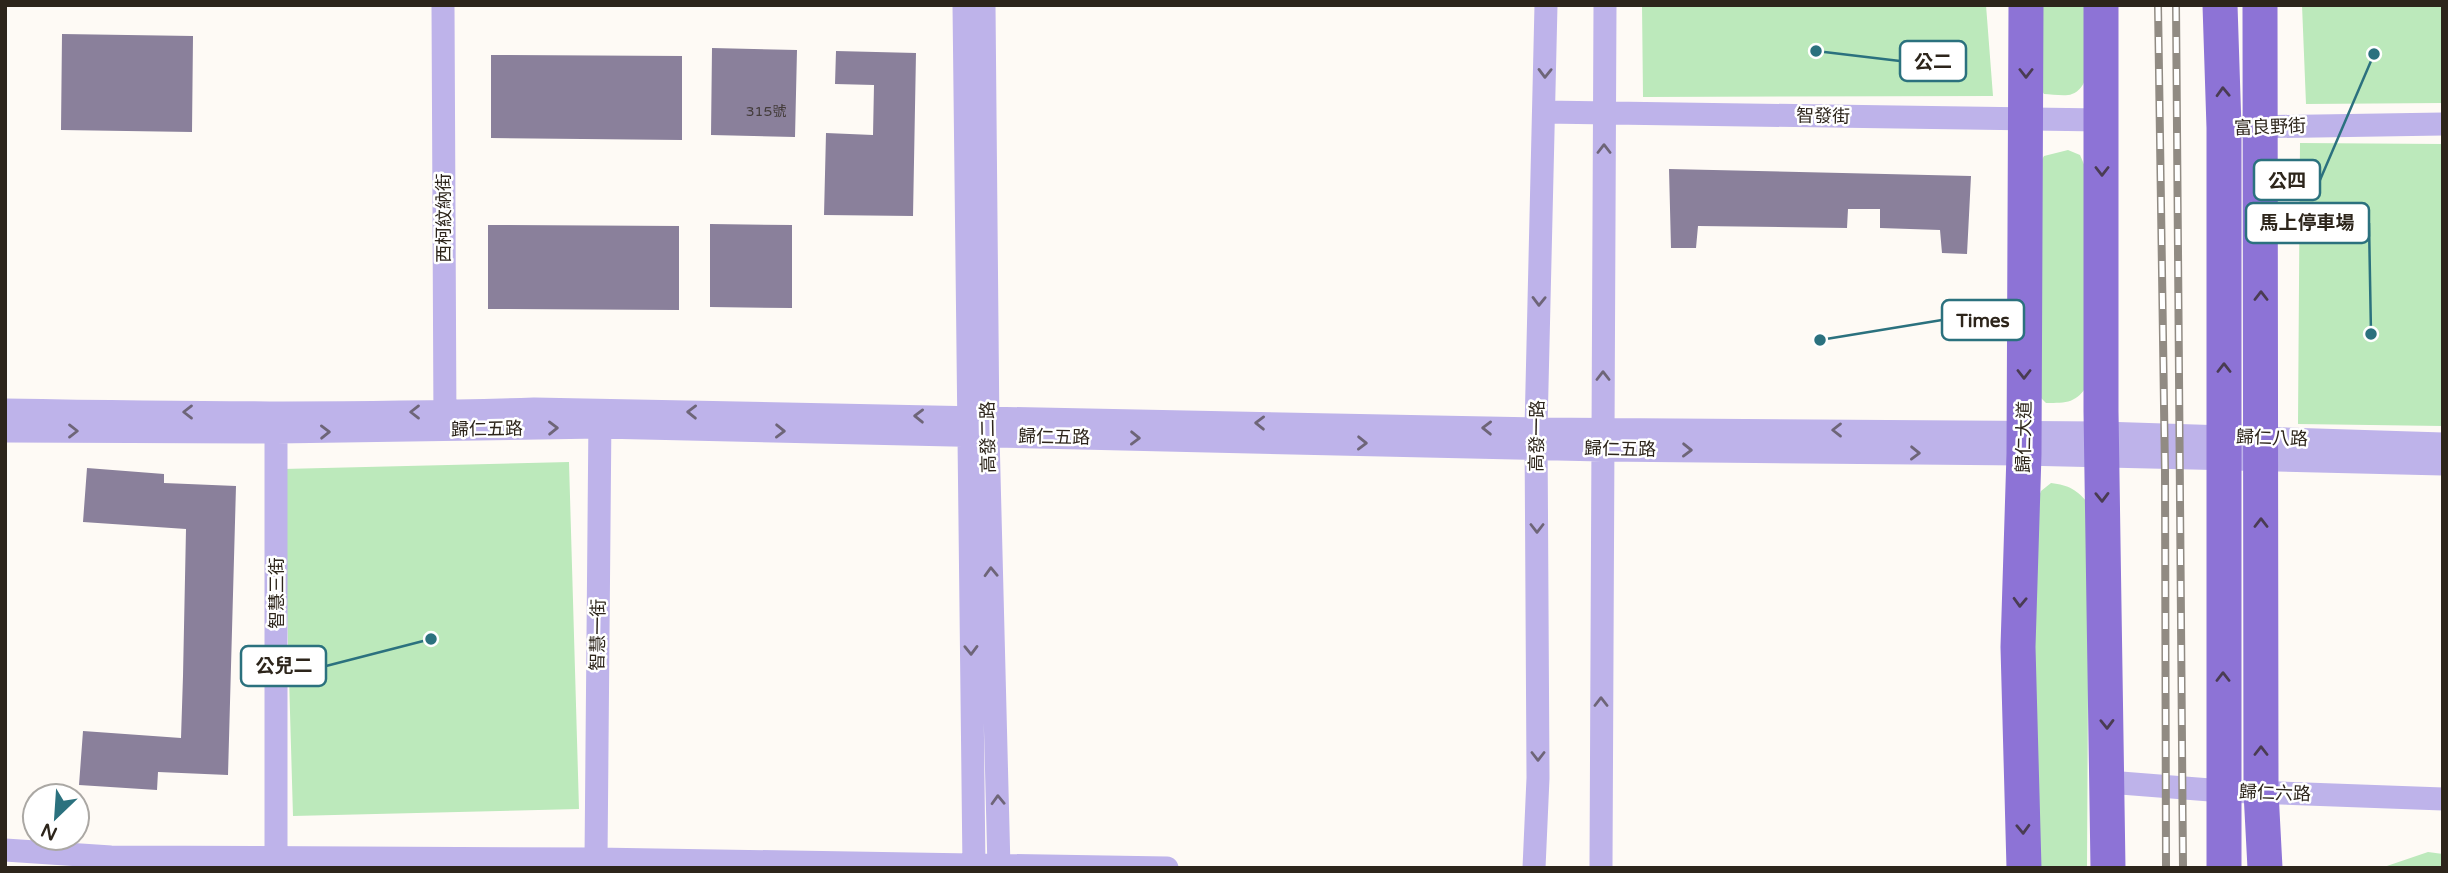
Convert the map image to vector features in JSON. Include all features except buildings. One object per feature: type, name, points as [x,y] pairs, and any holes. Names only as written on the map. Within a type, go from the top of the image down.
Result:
[{"type":"main road","name":"歸仁大道","points":[[2024,868],[2018,646],[2024,443],[2025,5]]},
{"type":"main road","points":[[2101,5],[2102,444],[2108,868]]},
{"type":"main road","points":[[2220,5],[2224,128],[2224,868]]},
{"type":"main road","points":[[2260,5],[2261,792],[2266,868]]},
{"type":"street","name":"西柯紋納街","points":[[443,5],[444,421]]},
{"type":"street","name":"高發二路","points":[[964,5],[968,199],[999,866]]},
{"type":"street","name":"高發二路","points":[[974,866],[984,5]]},
{"type":"street","name":"高發一路","points":[[1534,868],[1538,778],[1536,438],[1546,5]]},
{"type":"street","points":[[1601,868],[1605,5]]},
{"type":"street","name":"智發街","points":[[1544,112],[2102,120]]},
{"type":"street","name":"富良野街","points":[[2224,128],[2443,124]]},
{"type":"street","name":"歸仁五路","points":[[5,410],[277,422]]},
{"type":"street","name":"歸仁五路","points":[[5,431],[277,422],[600,419],[1536,438],[2102,444]]},
{"type":"street","name":"智慧一街","points":[[596,859],[600,419]]},
{"type":"street","name":"智慧三街","points":[[276,858],[277,422]]},
{"type":"street","name":"歸仁八路","points":[[2102,444],[2260,448],[2443,444]]},
{"type":"street","name":"歸仁八路","points":[[2260,448],[2443,464]]},
{"type":"street","name":"歸仁六路","points":[[2108,782],[2223,792],[2443,799]]},
{"type":"street","points":[[5,850],[111,857],[276,858],[430,864],[596,859],[1167,868]]},
{"type":"green space","points":[[1642,5],[1986,5],[1993,96],[1643,97]]},
{"type":"green space","points":[[2034,5],[2088,5],[2088,68],[2080,89],[2072,94],[2044,94],[2033,77]]},
{"type":"green space","points":[[2302,5],[2443,5],[2443,103],[2306,104]]},
{"type":"green space","points":[[2300,143],[2443,144],[2443,426],[2298,424]]},
{"type":"green space","points":[[2068,150],[2080,155],[2086,169],[2088,384],[2080,395],[2071,401],[2046,403],[2038,395],[2037,168],[2044,156]]},
{"type":"green space","points":[[569,462],[579,809],[293,816],[283,469]]},
{"type":"green space","points":[[2051,483],[2072,489],[2089,504],[2087,868],[2036,868],[2034,509],[2041,491]]},
{"type":"green space","points":[[2428,852],[2443,854],[2443,868],[2381,868]]},
{"type":"railway","points":[[2158,5],[2165,471],[2166,868]]},
{"type":"railway","points":[[2176,5],[2183,868]]},
{"type":"place","name":"公二","points":[[1816,51]]},
{"type":"place","name":"公四","points":[[2374,54]]},
{"type":"place","name":"馬上停車場","points":[[2371,334]]},
{"type":"place","name":"Times","points":[[1820,340]]},
{"type":"place","name":"公兒二","points":[[431,639]]}]
